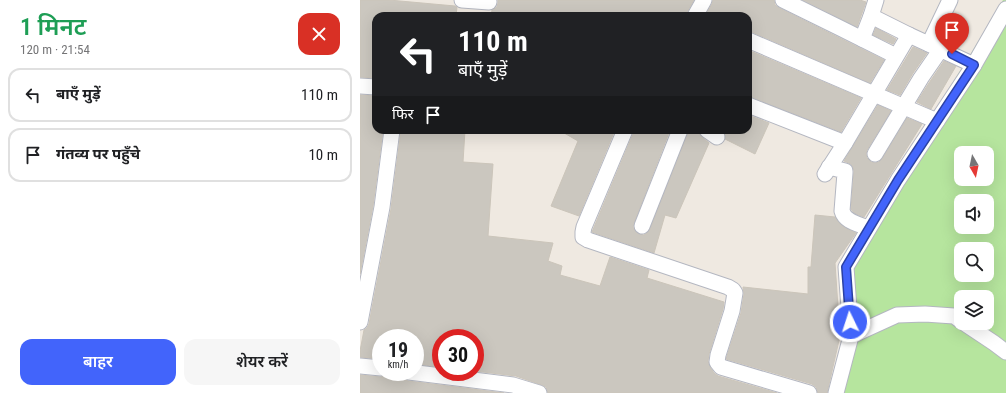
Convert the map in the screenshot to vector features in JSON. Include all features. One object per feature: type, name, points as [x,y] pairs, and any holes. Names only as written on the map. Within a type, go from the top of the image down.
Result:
[{"type":"street","points":[[462,0],[488,2]]},
{"type":"street","points":[[697,12],[704,0]]},
{"type":"street","points":[[783,0],[896,56]]},
{"type":"street","points":[[862,39],[876,0]]},
{"type":"street","points":[[875,154],[921,78],[935,47],[950,0]]},
{"type":"street","points":[[836,393],[851,336],[846,267],[898,180],[974,65],[1006,9]]},
{"type":"street","points":[[871,16],[974,65]]},
{"type":"street","points":[[868,228],[849,220],[842,211],[844,171],[827,171],[909,35]]},
{"type":"street","points":[[752,42],[937,120]]},
{"type":"street","points":[[360,86],[372,87]]},
{"type":"street","points":[[752,107],[845,143]]},
{"type":"street","points":[[360,322],[382,207],[391,134]]},
{"type":"street","points":[[622,134],[582,232],[583,237],[588,240],[714,282],[733,290],[735,293],[732,312],[717,362],[721,367],[809,393]]},
{"type":"street","points":[[642,226],[678,134]]},
{"type":"street","points":[[851,336],[897,315],[925,314],[954,316]]},
{"type":"street","points":[[974,330],[1006,352]]},
{"type":"street","points":[[360,366],[372,367]]},
{"type":"street","points":[[424,374],[513,386],[539,393]]},
{"type":"green space","points":[[1003,0],[1006,0],[1006,393],[832,393],[844,335],[840,265]]},
{"type":"building","points":[[360,0],[389,0],[457,7],[456,12],[372,12],[372,78],[360,77]]},
{"type":"building","points":[[498,0],[694,0],[687,12],[492,12],[492,10],[497,7]]},
{"type":"building","points":[[713,0],[774,0],[775,5],[779,8],[884,60],[870,83],[752,32],[752,12],[707,12]]},
{"type":"building","points":[[803,0],[860,0],[866,2],[857,27]]},
{"type":"building","points":[[876,28],[896,39],[893,44],[873,35]]},
{"type":"building","points":[[913,47],[927,53],[900,95],[887,90]]},
{"type":"building","points":[[752,52],[861,98],[841,132],[752,98]]},
{"type":"building","points":[[944,61],[956,66],[931,109],[917,102]]},
{"type":"building","points":[[360,95],[372,96],[372,134],[382,134],[373,206],[360,274]]},
{"type":"building","points":[[878,105],[891,111],[867,150],[867,158],[871,162],[879,162],[882,159],[907,118],[922,124],[864,217],[854,213],[851,209],[854,171],[851,164],[844,161]]},
{"type":"building","points":[[752,117],[769,123],[755,154],[725,139],[725,134],[752,134]]},
{"type":"building","points":[[400,134],[465,134],[463,162],[493,164],[488,236],[553,243],[548,261],[562,266],[560,275],[600,286],[610,257],[649,270],[647,278],[724,302],[709,354],[708,361],[710,367],[718,376],[777,393],[548,393],[546,387],[516,376],[484,372],[484,329],[432,329],[432,366],[424,365],[424,329],[372,329],[372,358],[360,357],[364,330],[369,324],[391,209]]},
{"type":"building","points":[[566,134],[613,134],[579,216],[551,206],[578,141]]},
{"type":"building","points":[[633,134],[668,134],[633,227],[639,234],[644,235],[650,229],[687,134],[699,134],[709,143],[676,218],[665,215],[654,253],[592,232]]},
{"type":"building","points":[[815,215],[835,217],[844,227],[856,233],[835,263],[840,336],[827,393],[818,393],[816,387],[812,384],[726,359],[741,313],[744,294],[743,287],[808,294],[808,267],[811,267]]},
{"type":"building","points":[[360,375],[372,376],[372,381],[408,381],[504,393],[360,393]]},
{"type":"route","points":[[850,322],[846,267],[898,180],[974,65],[952,54]]}]
